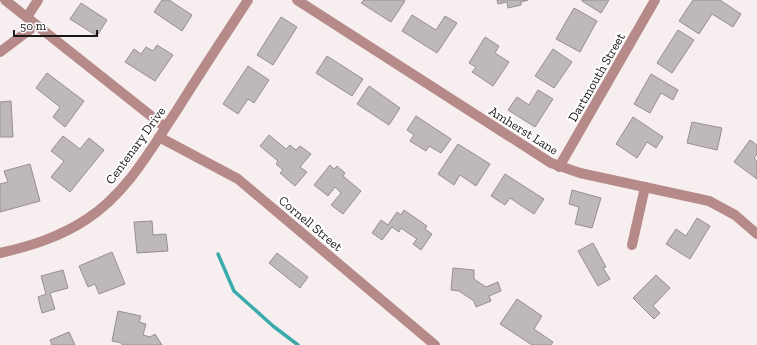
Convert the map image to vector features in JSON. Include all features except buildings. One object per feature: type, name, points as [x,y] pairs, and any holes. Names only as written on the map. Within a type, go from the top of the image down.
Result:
[{"type":"street","points":[[5,0],[166,127]]},
{"type":"street","points":[[27,17],[38,0]]},
{"type":"street","name":"Centenary Drive","points":[[0,253],[49,240],[92,216],[120,190],[144,161],[248,0]]},
{"type":"street","name":"Amherst Lane","points":[[297,0],[531,152],[559,167],[716,203],[738,217],[757,234]]},
{"type":"street","name":"Dartmouth Street","points":[[559,167],[655,0]]},
{"type":"street","points":[[0,52],[36,24]]},
{"type":"street","name":"Cornell Street","points":[[159,137],[225,170],[238,179],[435,345]]},
{"type":"street","points":[[632,245],[645,187]]},
{"type":"waterway","points":[[218,254],[234,291],[273,326],[298,345]]}]
